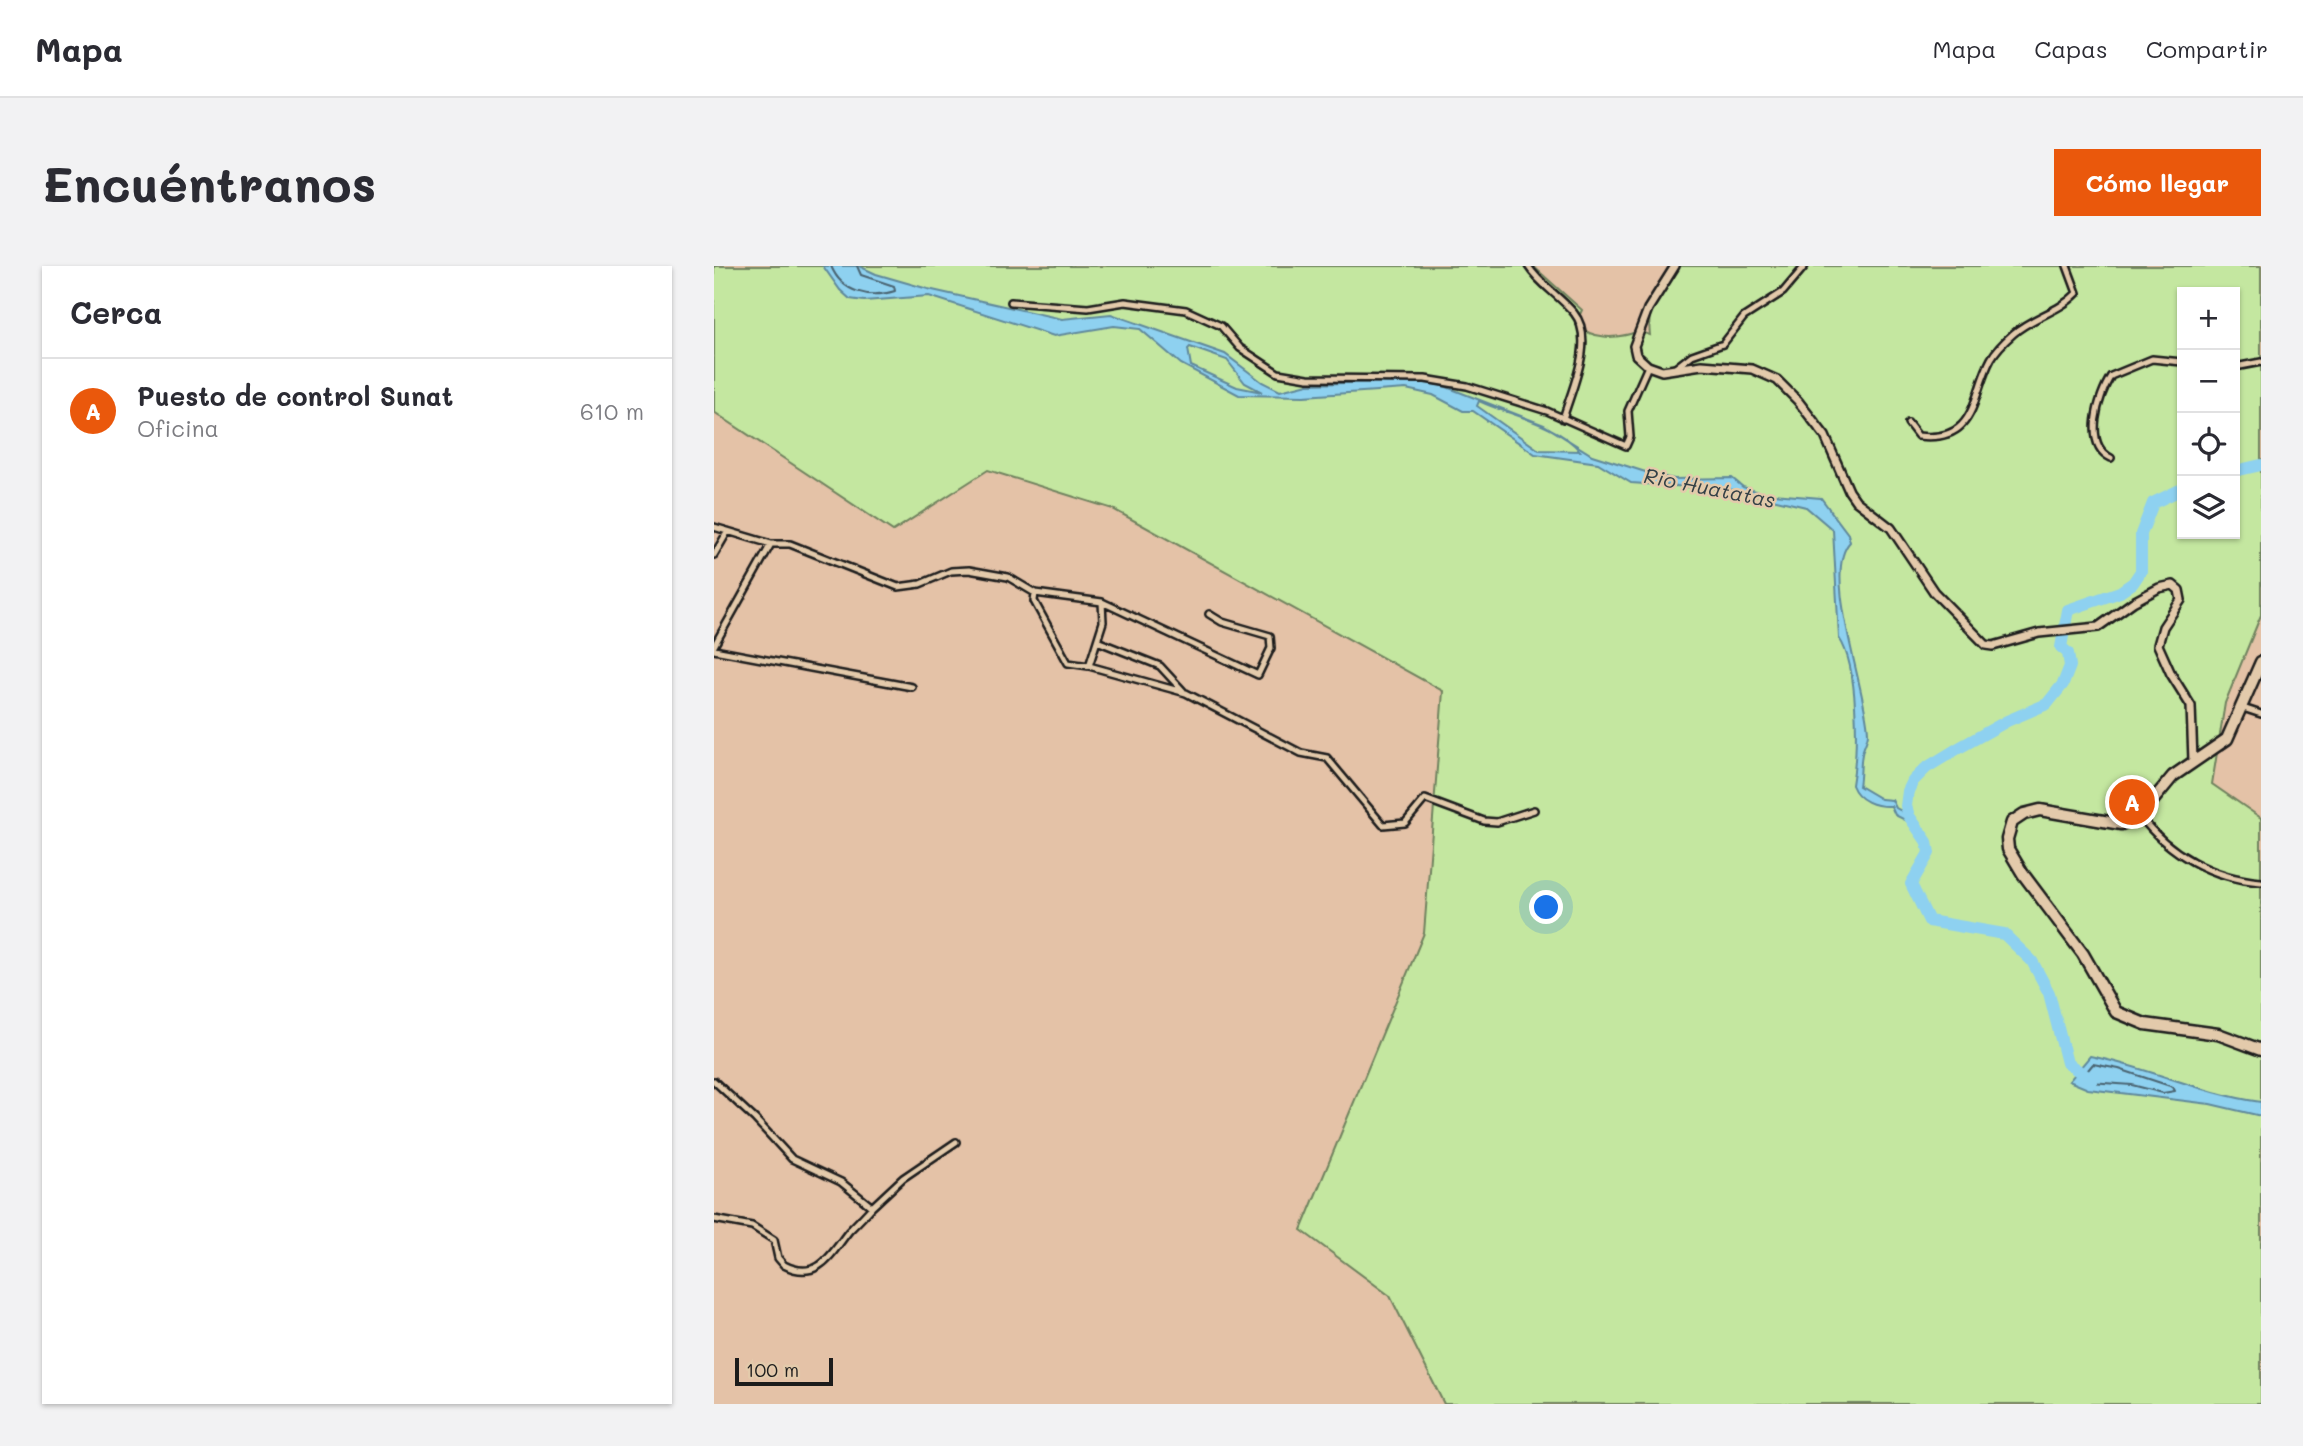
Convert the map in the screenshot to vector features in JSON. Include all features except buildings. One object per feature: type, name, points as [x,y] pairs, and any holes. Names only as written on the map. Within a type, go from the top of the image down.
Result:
[{"type":"highway","points":[[2261,662],[2243,708],[2227,739],[2173,776],[2140,816],[2121,824],[2040,810],[2024,814],[2012,822],[2008,830],[2008,849],[2037,895],[2083,954],[2116,1012],[2145,1024],[2218,1034],[2261,1050]]},
{"type":"street","points":[[1528,266],[1553,295],[1573,312],[1583,329],[1580,355],[1563,419]]},
{"type":"street","points":[[1675,266],[1655,295],[1636,339],[1636,355],[1648,366],[1662,371],[1702,365],[1752,369],[1777,380],[1825,436],[1856,501],[1898,537],[1927,582],[1986,645],[1993,646],[2039,633],[2098,627],[2123,608],[2159,588],[2174,585],[2179,590],[2181,600],[2163,627],[2158,645],[2171,674],[2191,706],[2193,761]]},
{"type":"street","points":[[1674,369],[1692,355],[1723,344],[1744,317],[1783,292],[1805,266]]},
{"type":"street","points":[[1908,423],[1918,436],[1928,437],[1952,432],[1967,421],[1991,357],[2002,344],[2015,332],[2077,293],[2067,266]]},
{"type":"street","points":[[1011,302],[1088,307],[1125,302],[1186,310],[1222,326],[1240,348],[1278,373],[1308,378],[1389,377],[1438,380],[1467,386],[1563,419],[1616,444],[1628,445],[1628,411],[1648,366]]},
{"type":"street","points":[[2111,458],[2101,451],[2095,431],[2102,395],[2111,376],[2152,359],[2177,362]]},
{"type":"street","points":[[2240,365],[2261,362]]},
{"type":"street","points":[[714,527],[771,544],[790,544],[898,587],[920,584],[938,575],[962,570],[1008,577],[1035,593],[1102,602],[1258,675],[1271,648],[1270,636],[1222,622],[1209,614]]},
{"type":"street","points":[[714,555],[728,531]]},
{"type":"street","points":[[771,544],[714,648],[912,687]]},
{"type":"street","points":[[1035,593],[1034,601],[1068,663],[1089,666],[1186,694],[1301,753],[1333,762],[1383,825],[1405,823],[1425,799],[1484,821],[1497,822],[1534,810]]},
{"type":"street","points":[[1089,666],[1102,622],[1102,602]]},
{"type":"street","points":[[1097,641],[1160,666],[1171,681],[1186,694]]},
{"type":"street","points":[[2243,708],[2261,714]]},
{"type":"street","points":[[2140,816],[2152,833],[2182,857],[2221,874],[2261,882]]},
{"type":"street","points":[[714,1081],[755,1119],[792,1159],[841,1182],[872,1207]]},
{"type":"street","points":[[714,1219],[760,1229],[774,1240],[778,1258],[784,1265],[813,1268],[833,1256],[846,1235],[903,1178],[956,1142]]},
{"type":"green space","points":[[714,266],[1533,266],[1582,310],[1576,323],[1582,329],[1606,337],[1639,331],[1650,335],[1650,316],[1657,289],[1674,266],[2261,266],[2261,615],[2225,703],[2212,784],[2261,818],[2261,1404],[1444,1404],[1390,1296],[1301,1230],[1424,933],[1443,691],[1113,509],[988,470],[893,531],[714,412]]},
{"type":"water","name":"Rio Huatatas","points":[[823,266],[859,266],[876,274],[928,289],[1062,319],[1111,314],[1225,354],[1262,382],[1280,391],[1308,384],[1418,381],[1444,386],[1552,430],[1479,401],[1477,406],[1539,450],[1580,451],[1568,440],[1592,455],[1655,475],[1674,479],[1732,478],[1743,487],[1762,493],[1821,498],[1848,534],[1850,542],[1842,557],[1840,579],[1868,733],[1862,754],[1859,786],[1881,799],[1892,800],[1896,808],[1905,813],[1907,821],[1895,815],[1891,806],[1874,804],[1863,799],[1852,785],[1855,710],[1850,668],[1839,638],[1833,530],[1806,507],[1734,490],[1631,483],[1598,463],[1535,454],[1473,411],[1463,411],[1433,395],[1406,389],[1304,396],[1239,395],[1181,364],[1140,329],[1114,326],[1054,336],[929,296],[864,301],[850,299]],"holes":[[[1190,347],[1227,360],[1245,383],[1262,392],[1237,387],[1191,366],[1188,349]]]},
{"type":"water","points":[[2090,1056],[2218,1093],[2261,1102],[2261,1116],[2210,1104],[2088,1089],[2069,1081]]},
{"type":"waterway","points":[[2240,470],[2261,465]]},
{"type":"waterway","points":[[2092,1080],[2067,1063],[2049,993],[2032,961],[2004,934],[1929,921],[1911,884],[1929,853],[1927,842],[1909,816],[1906,806],[1908,791],[1913,781],[1926,768],[2007,721],[2047,704],[2063,684],[2070,666],[2068,653],[2061,647],[2068,610],[2120,592],[2133,583],[2141,571],[2141,534],[2153,503],[2177,491]]},
{"type":"place","name":"Puesto de control Sunat","points":[[2132,802]]}]
